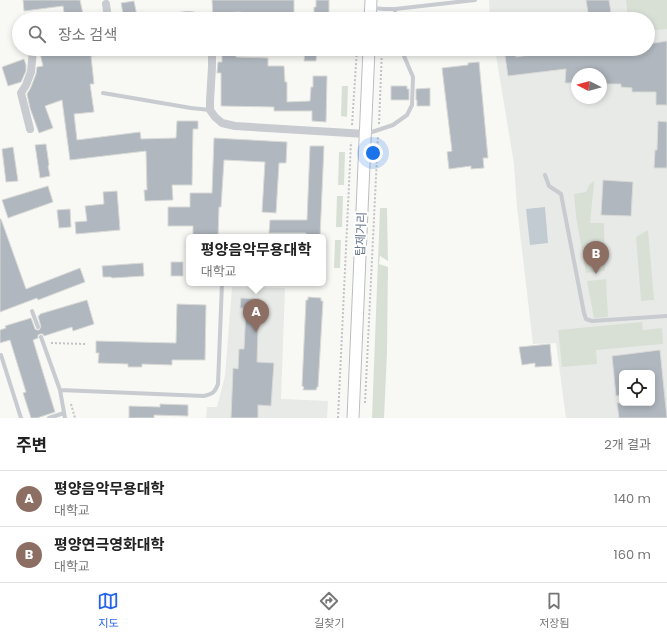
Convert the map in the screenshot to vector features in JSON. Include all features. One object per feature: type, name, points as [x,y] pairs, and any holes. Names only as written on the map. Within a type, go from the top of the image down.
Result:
[{"type":"main road","name":"탑제거리","points":[[353,418],[369,56]]},
{"type":"street","points":[[106,4],[107,12]]},
{"type":"street","points":[[30,129],[21,93],[31,72],[32,56]]},
{"type":"street","points":[[212,56],[210,110],[222,123],[235,126],[366,134]]},
{"type":"lane","points":[[370,9],[395,9],[475,0]]},
{"type":"lane","points":[[366,134],[393,125],[407,115],[412,105],[413,77],[405,56]]},
{"type":"lane","points":[[103,93],[210,110]]},
{"type":"lane","points":[[545,175],[549,186],[561,194],[586,319],[592,321],[667,316]]},
{"type":"lane","points":[[60,390],[204,396],[212,394],[218,384],[222,286]]},
{"type":"lane","points":[[32,311],[38,327]]},
{"type":"lane","points":[[41,337],[60,390],[65,416],[49,418]]},
{"type":"lane","points":[[1,355],[21,418]]},
{"type":"path","points":[[338,418],[357,56]]},
{"type":"path","points":[[365,410],[382,56]]},
{"type":"path","points":[[44,344],[52,342],[86,344]]},
{"type":"path","points":[[69,390],[70,402],[75,418]]},
{"type":"shaded area","points":[[489,0],[667,0],[667,418],[566,418],[556,343],[533,344],[517,207],[514,164],[496,56],[655,56],[655,12],[490,12]]},
{"type":"shaded area","points":[[626,0],[667,0],[667,29],[655,30],[655,12],[627,12]]},
{"type":"shaded area","points":[[342,86],[348,86],[347,117],[341,116]]},
{"type":"shaded area","points":[[339,152],[345,152],[344,185],[338,185]]},
{"type":"shaded area","points":[[594,181],[590,223],[604,223],[605,271],[586,273],[576,216],[574,194],[586,192],[589,185]]},
{"type":"shaded area","points":[[337,196],[343,196],[342,227],[336,227]]},
{"type":"shaded area","points":[[545,207],[548,243],[530,245],[526,209]]},
{"type":"shaded area","points":[[380,208],[387,208],[388,261],[380,256],[379,264],[388,267],[387,352],[384,418],[372,418]]},
{"type":"shaded area","points":[[648,230],[654,300],[641,301],[636,237]]},
{"type":"shaded area","points":[[335,240],[341,240],[340,268],[334,268]]},
{"type":"shaded area","points":[[606,279],[608,317],[594,318],[587,281]]},
{"type":"shaded area","points":[[232,287],[285,288],[281,399],[328,401],[327,418],[206,418],[207,407],[217,407],[225,376]]},
{"type":"shaded area","points":[[642,322],[643,330],[662,328],[663,344],[596,350],[597,364],[562,367],[558,330]]},
{"type":"building","points":[[23,0],[80,0],[83,12],[64,12],[63,6],[24,11]]},
{"type":"building","points":[[212,0],[294,0],[294,12],[213,12]]},
{"type":"building","points":[[316,0],[329,0],[329,12],[314,12],[314,7],[316,7]]},
{"type":"building","points":[[586,0],[609,0],[611,12],[588,12]]},
{"type":"building","points":[[134,1],[136,12],[123,12],[121,3]]},
{"type":"building","points":[[667,41],[667,105],[656,105],[656,92],[632,92],[632,88],[621,87],[621,84],[607,84],[607,68],[571,68],[571,83],[565,83],[566,69],[508,76],[505,56],[516,57],[655,56],[655,43]]},
{"type":"building","points":[[41,56],[91,56],[94,84],[90,84],[94,112],[74,114],[77,140],[140,132],[141,139],[176,138],[177,121],[198,121],[198,129],[193,129],[192,185],[172,185],[173,200],[145,201],[144,190],[147,190],[146,151],[70,160],[62,100],[45,106],[53,128],[39,133],[30,108],[27,94],[36,74],[37,67],[43,66]]},
{"type":"building","points":[[222,56],[268,58],[268,66],[284,66],[285,82],[287,82],[287,102],[310,101],[311,87],[313,87],[313,76],[327,76],[326,122],[312,121],[312,111],[274,111],[274,107],[221,106],[221,73],[217,73],[218,62],[222,62]]},
{"type":"building","points":[[304,56],[316,56],[316,61],[304,61]]},
{"type":"building","points":[[24,59],[26,71],[21,82],[8,86],[2,67]]},
{"type":"building","points":[[479,62],[488,158],[483,158],[484,168],[471,169],[471,166],[449,169],[447,152],[452,151],[442,68],[468,65],[468,63]]},
{"type":"building","points":[[391,86],[407,86],[407,89],[409,89],[409,100],[391,100]]},
{"type":"building","points":[[430,88],[430,106],[417,106],[416,89]]},
{"type":"building","points":[[658,121],[667,122],[667,168],[654,168],[655,150],[657,150]]},
{"type":"building","points":[[214,138],[287,142],[286,163],[279,163],[276,213],[262,212],[265,162],[224,160],[221,207],[219,207],[218,234],[193,234],[193,226],[168,226],[168,207],[190,207],[190,193],[212,193]]},
{"type":"building","points":[[46,144],[50,176],[40,178],[35,145]]},
{"type":"building","points":[[310,146],[324,146],[320,234],[269,233],[270,220],[307,220]]},
{"type":"building","points":[[13,147],[18,181],[6,182],[2,149]]},
{"type":"building","points":[[603,180],[633,182],[631,216],[601,215]]},
{"type":"building","points":[[48,186],[53,202],[8,218],[2,200]]},
{"type":"building","points":[[117,191],[120,230],[76,234],[75,222],[87,221],[85,206],[104,204],[103,192]]},
{"type":"building","points":[[70,209],[71,227],[59,228],[57,210]]},
{"type":"building","points":[[0,219],[26,289],[80,268],[85,282],[38,300],[37,298],[0,312]]},
{"type":"building","points":[[171,262],[183,262],[183,276],[171,276]]},
{"type":"building","points":[[143,263],[144,276],[112,278],[103,277],[102,266]]},
{"type":"building","points":[[308,297],[321,298],[321,301],[323,301],[318,387],[316,390],[303,390],[304,387],[302,386],[306,300],[308,300]]},
{"type":"building","points":[[241,298],[259,299],[257,362],[274,363],[271,406],[258,405],[258,418],[231,418],[233,368],[238,369],[239,349],[244,349],[246,308],[240,308]]},
{"type":"building","points":[[87,300],[94,324],[73,331],[72,327],[44,336],[43,334],[40,334],[38,335],[38,338],[33,340],[55,412],[37,418],[31,418],[23,393],[26,392],[10,340],[0,343],[0,330],[6,328],[5,326],[31,318],[35,329],[39,330],[41,327],[38,316],[40,314]]},
{"type":"building","points":[[177,304],[206,305],[205,360],[172,360],[172,365],[142,364],[142,367],[128,367],[128,364],[98,363],[99,353],[96,353],[96,341],[176,343]]},
{"type":"building","points":[[550,344],[552,366],[535,367],[535,363],[522,365],[519,347]]},
{"type":"building","points":[[660,350],[667,418],[619,418],[617,403],[619,403],[619,406],[655,406],[655,370],[619,370],[619,396],[616,396],[612,356]]},
{"type":"building","points":[[160,404],[188,405],[188,416],[154,415],[154,418],[129,418],[129,406],[160,407]]},
{"type":"place","name":"평양연극영화대학","points":[[596,274]]},
{"type":"place","name":"평양음악무용대학","points":[[256,332]]}]
